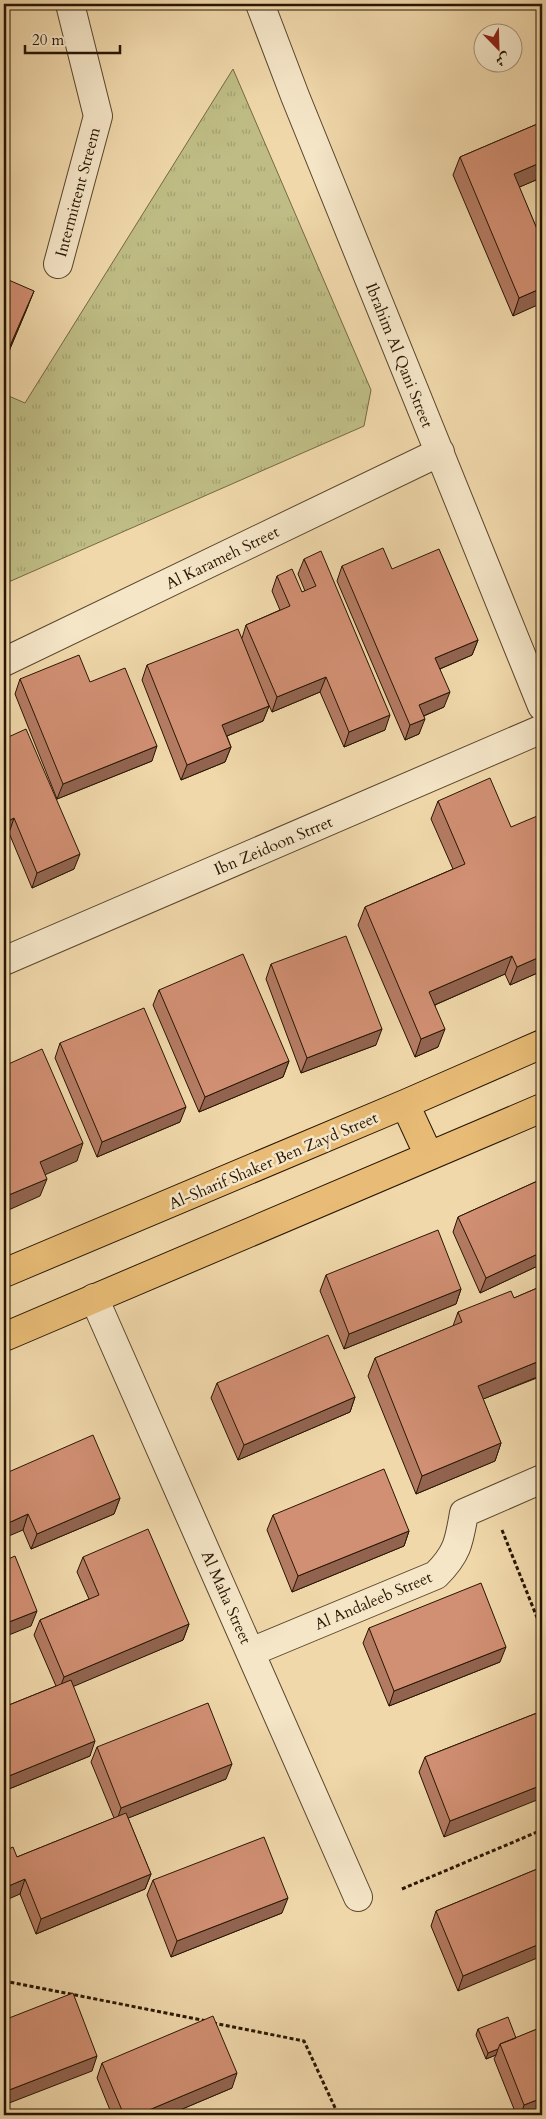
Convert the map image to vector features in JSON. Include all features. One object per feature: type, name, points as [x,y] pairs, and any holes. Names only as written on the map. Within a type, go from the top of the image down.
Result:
[{"type":"main road","name":"Al-Sharif Shaker Ben Zayd Street","points":[[4,1273],[405,1104],[542,1044]]},
{"type":"main road","points":[[405,1104],[429,1156]]},
{"type":"main road","points":[[4,1337],[542,1108]]},
{"type":"street","name":"Intermittent Streem","points":[[58,264],[98,116],[70,4]]},
{"type":"street","name":"Ibrahim Al Qani Street","points":[[260,4],[542,706]]},
{"type":"street","name":"Al Karameh Street","points":[[4,662],[440,452]]},
{"type":"street","name":"Ibn Zeidoon Strret","points":[[4,961],[542,729]]},
{"type":"street","name":"Al Maha Street","points":[[94,1298],[358,1897]]},
{"type":"street","name":"Al Andaleeb Street","points":[[251,1652],[436,1576],[452,1559],[460,1538],[464,1513],[542,1479]]},
{"type":"path","points":[[491,1502],[542,1630]]},
{"type":"path","points":[[402,1889],[542,1830]]},
{"type":"path","points":[[4,1981],[304,2041],[338,2112]]},
{"type":"green space","points":[[233,69],[371,390],[364,426],[4,584],[4,394],[25,403]]},
{"type":"building","points":[[542,122],[542,162],[514,174],[542,241],[542,288],[519,298],[460,157]]},
{"type":"building","points":[[4,278],[34,291],[9,348],[4,346]]},
{"type":"building","points":[[383,548],[392,569],[439,549],[478,640],[435,658],[450,692],[419,705],[425,719],[410,725],[342,566]]},
{"type":"building","points":[[321,551],[390,715],[349,732],[326,677],[277,697],[246,625],[290,606],[277,576],[292,569],[302,592],[316,586],[304,559]]},
{"type":"building","points":[[238,629],[269,706],[222,725],[231,747],[187,765],[147,665]]},
{"type":"building","points":[[79,655],[90,682],[125,668],[157,746],[63,784],[20,679]]},
{"type":"building","points":[[26,729],[80,854],[37,873],[14,818],[4,823],[4,739]]},
{"type":"building","points":[[490,778],[511,827],[542,814],[542,956],[517,967],[512,956],[429,992],[445,1029],[421,1039],[365,907],[465,864],[438,801]]},
{"type":"building","points":[[346,936],[382,1029],[307,1058],[271,964]]},
{"type":"building","points":[[243,954],[289,1061],[205,1097],[159,990]]},
{"type":"building","points":[[144,1008],[186,1107],[102,1142],[60,1043]]},
{"type":"building","points":[[42,1049],[83,1143],[40,1162],[47,1179],[4,1197],[4,1066]]},
{"type":"building","points":[[542,1179],[542,1252],[486,1278],[458,1217]]},
{"type":"building","points":[[438,1230],[461,1289],[349,1334],[326,1275]]},
{"type":"building","points":[[542,1286],[542,1360],[478,1386],[501,1443],[422,1476],[375,1358],[462,1322],[458,1312],[511,1291],[514,1298]]},
{"type":"building","points":[[328,1335],[355,1397],[244,1445],[217,1383]]},
{"type":"building","points":[[93,1435],[120,1498],[37,1534],[28,1514],[4,1525],[4,1474]]},
{"type":"building","points":[[384,1469],[409,1531],[298,1576],[273,1515]]},
{"type":"building","points":[[148,1529],[189,1624],[64,1677],[40,1620],[99,1595],[83,1557]]},
{"type":"building","points":[[15,1556],[37,1611],[4,1624],[4,1561]]},
{"type":"building","points":[[481,1583],[506,1647],[394,1691],[369,1628]]},
{"type":"building","points":[[71,1680],[95,1741],[4,1778],[4,1707]]},
{"type":"building","points":[[208,1703],[232,1764],[121,1808],[97,1747]]},
{"type":"building","points":[[537,1713],[542,1727],[542,1785],[450,1821],[425,1757]]},
{"type":"building","points":[[126,1813],[151,1874],[41,1919],[25,1879],[4,1888],[4,1851],[13,1847],[17,1857]]},
{"type":"building","points":[[264,1837],[288,1898],[177,1941],[153,1880]]},
{"type":"building","points":[[542,1867],[542,1943],[463,1976],[436,1911]]},
{"type":"building","points":[[73,1993],[97,2056],[4,2092],[4,2020]]},
{"type":"building","points":[[213,2016],[237,2073],[137,2115],[124,2115],[102,2063]]},
{"type":"building","points":[[508,2017],[516,2038],[500,2044],[498,2049],[488,2053],[478,2029]]},
{"type":"building","points":[[542,2027],[542,2098],[524,2105],[500,2044]]},
{"type":"building","points":[[529,2109],[531,2115],[513,2115]]}]
